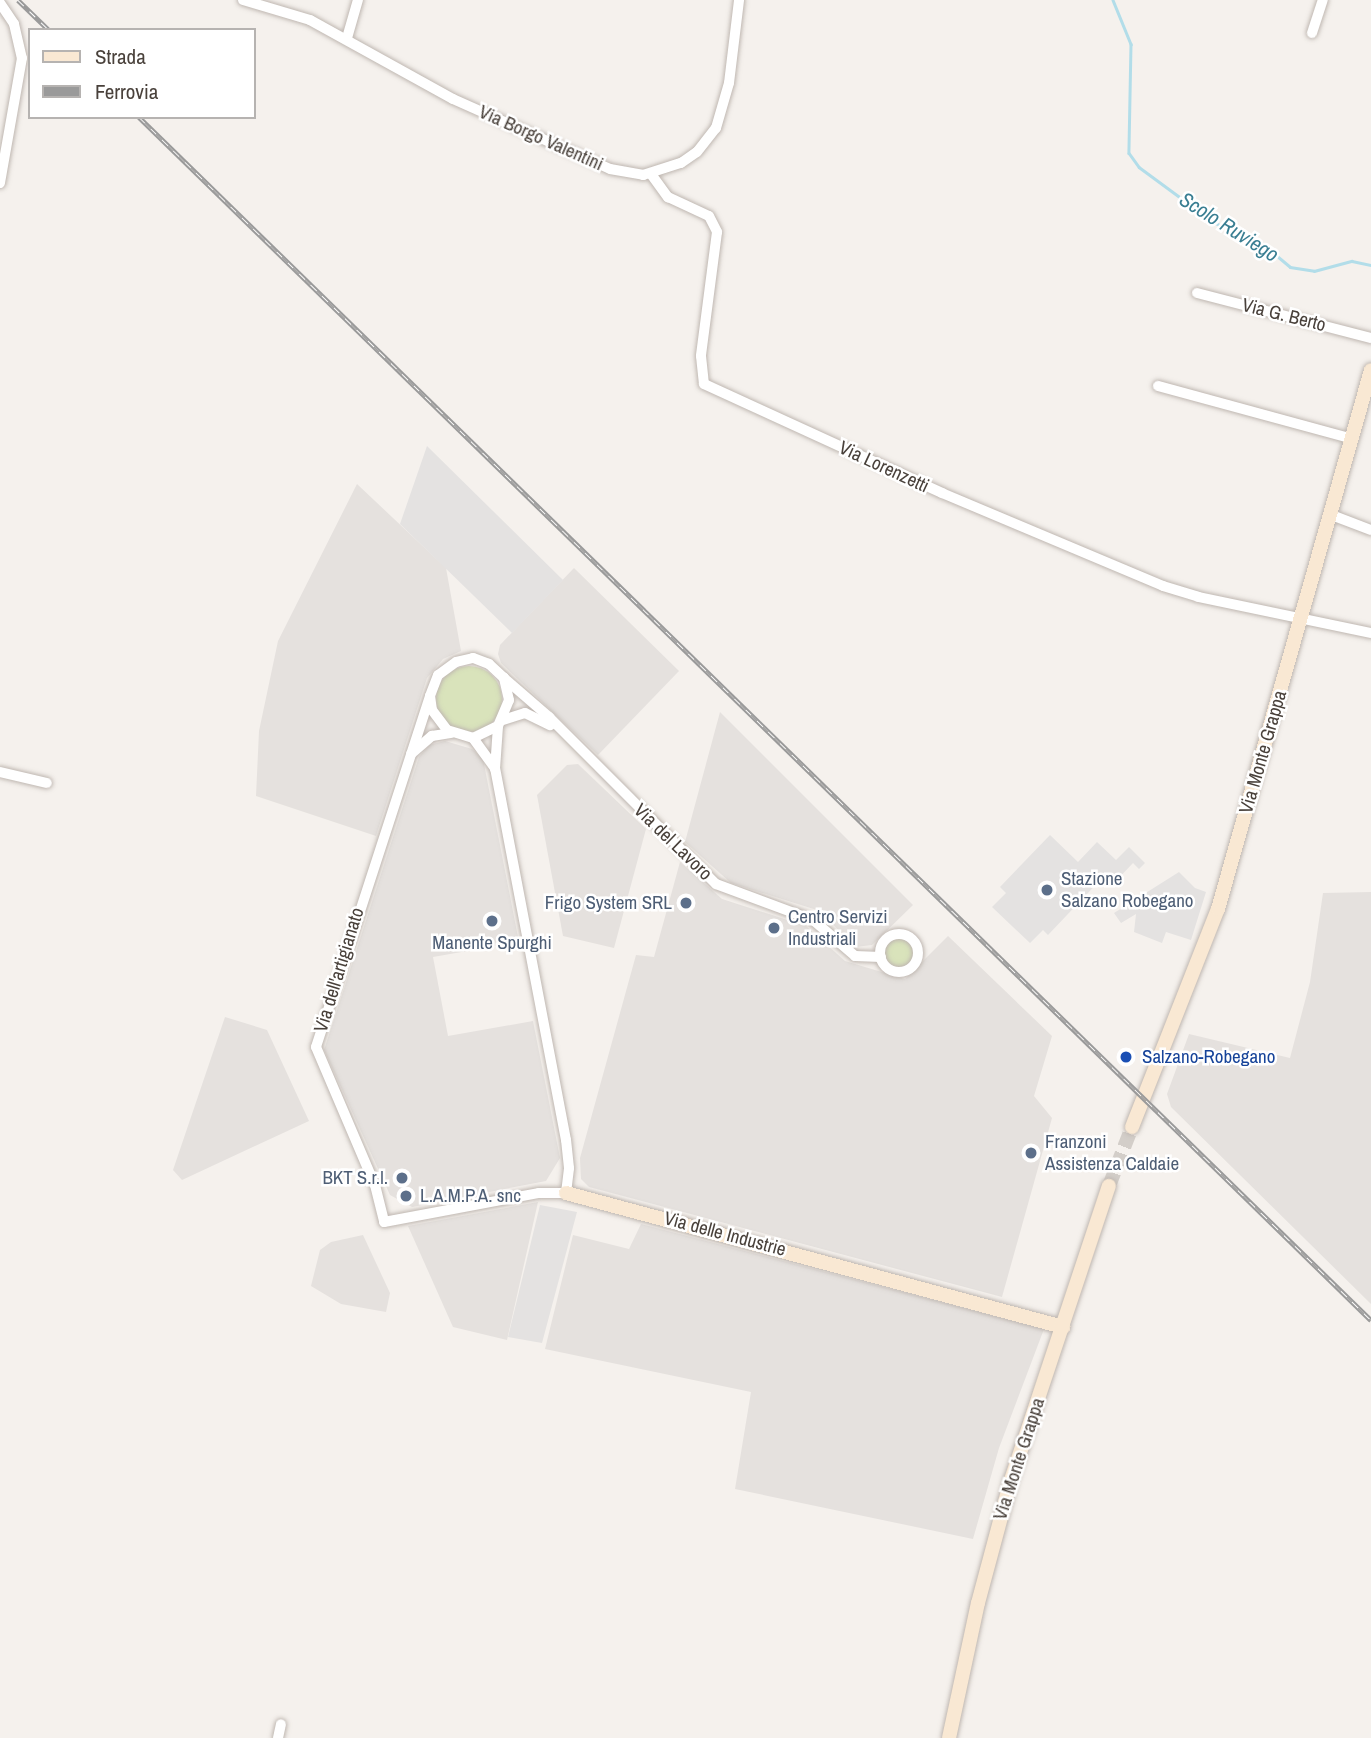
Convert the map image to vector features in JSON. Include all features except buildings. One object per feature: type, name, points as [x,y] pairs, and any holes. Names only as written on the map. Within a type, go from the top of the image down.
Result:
[{"type":"street","name":"Via Borgo Valentini","points":[[243,0],[295,14],[347,38],[453,99],[589,160],[623,173],[651,174],[689,158],[716,128],[729,83],[740,0]]},
{"type":"street","points":[[347,38],[358,0]]},
{"type":"street","points":[[1312,33],[1323,0]]},
{"type":"street","points":[[0,3],[22,48],[0,183]]},
{"type":"street","name":"Via Lorenzetti","points":[[651,174],[668,197],[709,216],[717,232],[701,356],[704,384],[942,493],[1163,586],[1198,597],[1301,616]]},
{"type":"street","name":"Via G. Berto","points":[[1197,293],[1371,338]]},
{"type":"street","name":"Via Monte Grappa","points":[[1132,1127],[1217,909],[1349,438],[1371,370]]},
{"type":"street","points":[[1158,386],[1349,438]]},
{"type":"street","points":[[1329,514],[1371,530]]},
{"type":"street","points":[[1301,616],[1371,633]]},
{"type":"street","name":"Via dell'artigianato","points":[[383,1222],[375,1185],[319,1063],[316,1047],[438,675],[464,659],[489,664],[503,678]]},
{"type":"street","points":[[503,678],[509,701],[500,723],[495,769],[566,1140],[569,1168],[566,1193]]},
{"type":"street","name":"Via del Lavoro","points":[[503,678],[716,884],[813,920],[855,956],[881,957]]},
{"type":"street","points":[[430,696],[434,717],[453,733]]},
{"type":"street","name":"Via del Lavoro","points":[[500,723],[525,713],[557,729]]},
{"type":"street","points":[[473,738],[500,723]]},
{"type":"street","points":[[411,754],[432,736],[453,733],[473,738],[495,769]]},
{"type":"street","points":[[0,772],[47,783]]},
{"type":"street","name":"Via Monte Grappa","points":[[949,1738],[991,1550],[1109,1186]]},
{"type":"street","name":"Via delle Industrie","points":[[383,1222],[539,1192],[566,1193],[1063,1326]]},
{"type":"street","points":[[278,1738],[281,1724]]},
{"type":"shaded area","points":[[427,446],[563,580],[512,633],[400,524]]},
{"type":"shaded area","points":[[357,484],[446,568],[461,651],[443,659],[427,678],[376,836],[256,796],[259,731],[278,641]]},
{"type":"shaded area","points":[[574,568],[679,671],[598,755],[501,663],[498,654],[500,645]]},
{"type":"shaded area","points":[[720,712],[913,905],[872,945],[855,947],[820,911],[731,883],[685,842]]},
{"type":"shaded area","points":[[445,741],[472,749],[483,759],[519,942],[433,957],[448,1036],[533,1021],[560,1158],[546,1181],[412,1207],[390,1195],[324,1050],[419,757],[429,745]]},
{"type":"shaded area","points":[[578,764],[646,829],[614,948],[563,936],[537,795],[567,765]]},
{"type":"shaded area","name":"Stazione Salzano Robegano","points":[[1050,835],[1078,862],[1097,842],[1116,860],[1129,847],[1145,863],[1139,869],[1133,863],[1114,883],[1105,875],[1048,935],[1043,930],[1030,943],[992,907],[1006,893],[1000,887]]},
{"type":"shaded area","points":[[680,862],[722,899],[806,926],[845,961],[905,979],[948,936],[1052,1036],[1034,1096],[1052,1118],[1002,1297],[589,1187],[581,1179],[580,1158],[636,955],[654,957]]},
{"type":"shaded area","points":[[1179,872],[1195,888],[1206,892],[1191,940],[1166,932],[1162,943],[1134,932],[1136,914],[1121,923],[1114,913]]},
{"type":"shaded area","points":[[1371,892],[1371,1304],[1171,1107],[1167,1094],[1189,1034],[1290,1058],[1310,982],[1323,893]]},
{"type":"shaded area","points":[[225,1017],[267,1030],[309,1121],[182,1180],[173,1170]]},
{"type":"shaded area","points":[[538,1202],[507,1340],[453,1327],[408,1226]]},
{"type":"shaded area","points":[[540,1205],[577,1212],[542,1343],[508,1337]]},
{"type":"shaded area","points":[[641,1224],[1044,1329],[999,1448],[973,1539],[735,1489],[751,1392],[545,1349],[573,1235],[629,1249]]},
{"type":"shaded area","points":[[363,1235],[390,1293],[386,1312],[341,1304],[311,1286],[320,1250],[331,1242]]},
{"type":"green space","points":[[469,666],[482,668],[497,681],[502,699],[500,712],[487,727],[469,732],[456,730],[441,717],[436,699],[438,686],[451,671]]},
{"type":"green space","points":[[899,939],[909,943],[913,953],[909,963],[899,967],[889,963],[885,953],[889,943]]},
{"type":"waterway","name":"Scolo Ruviego","points":[[1113,0],[1131,44],[1129,153],[1139,167],[1215,223],[1263,244],[1290,267],[1314,271],[1352,261],[1371,265]]},
{"type":"tunnel","points":[[1109,1186],[1132,1127]]},
{"type":"railway","points":[[18,0],[47,28]]},
{"type":"railway","points":[[141,119],[1371,1320]]},
{"type":"place","name":"Stazione Salzano Robegano","points":[[1047,890]]},
{"type":"place","name":"Frigo System SRL","points":[[686,903]]},
{"type":"place","name":"Manente Spurghi","points":[[492,921]]},
{"type":"place","name":"Centro Servizi Industriali","points":[[774,928]]},
{"type":"place","name":"Salzano-Robegano","points":[[1126,1057]]},
{"type":"place","name":"Franzoni Assistenza Caldaie","points":[[1031,1153]]},
{"type":"place","name":"BKT S.r.l.","points":[[402,1178]]},
{"type":"place","name":"L.A.M.P.A. snc","points":[[406,1196]]}]
